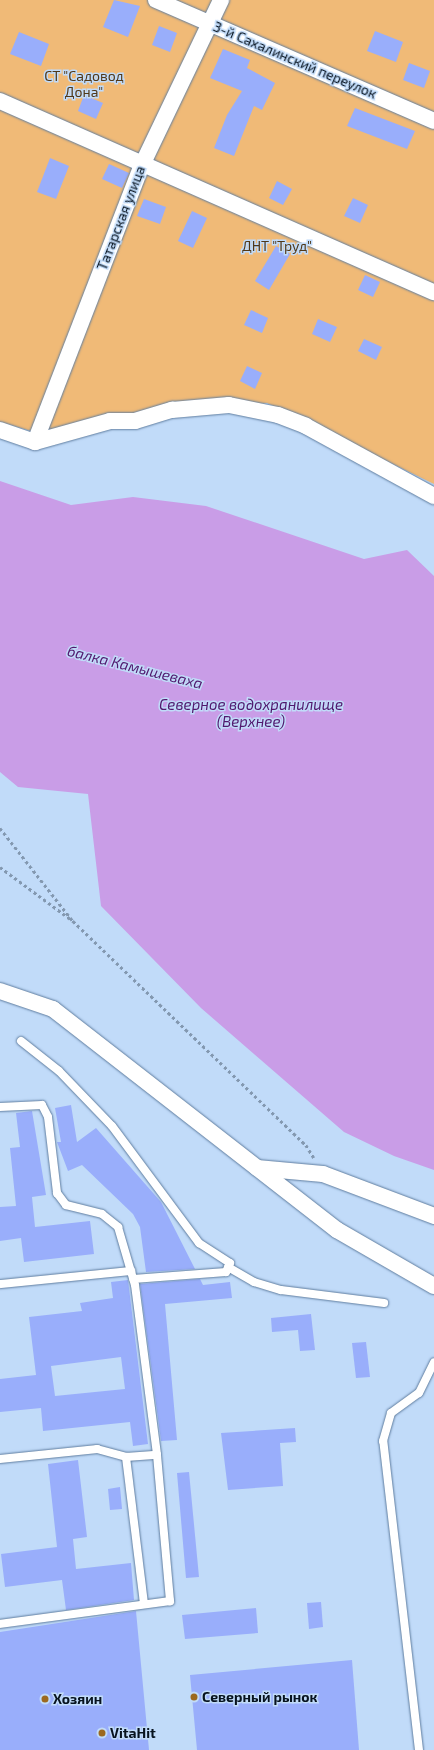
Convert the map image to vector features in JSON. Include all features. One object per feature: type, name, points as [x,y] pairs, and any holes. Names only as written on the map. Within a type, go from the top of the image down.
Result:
[{"type":"street","name":"3-й Сахалинский переулок","points":[[156,0],[434,121]]},
{"type":"street","name":"Татарская улица","points":[[35,442],[142,164],[221,0]]},
{"type":"street","points":[[0,101],[434,292]]},
{"type":"street","points":[[0,430],[35,442],[110,421],[135,421],[172,410],[229,406],[278,415],[306,426],[434,496]]},
{"type":"street","points":[[0,991],[53,1009],[337,1230],[434,1286]]},
{"type":"street","points":[[256,1168],[323,1174],[434,1216]]},
{"type":"lane","points":[[0,1284],[132,1275],[226,1272],[230,1263],[199,1243],[112,1126],[58,1071],[21,1041]]},
{"type":"lane","points":[[0,1107],[42,1105],[48,1117],[58,1193],[66,1205],[102,1214],[118,1227],[132,1275],[157,1455],[170,1601],[0,1624]]},
{"type":"lane","points":[[228,1267],[254,1282],[281,1290],[384,1303]]},
{"type":"lane","points":[[419,1750],[383,1440],[391,1414],[419,1393],[434,1362]]},
{"type":"lane","points":[[0,1459],[97,1449],[126,1456],[157,1455]]},
{"type":"lane","points":[[126,1456],[144,1604]]},
{"type":"path","points":[[0,828],[73,922]]},
{"type":"path","points":[[0,867],[73,922],[306,1145]]},
{"type":"green space","name":"ДНТ \"Труд\"","points":[[0,0],[434,0],[434,484],[267,403],[38,433],[0,422]]},
{"type":"water","name":"Северное водохранилище (Верхнее)","points":[[0,481],[71,505],[133,497],[206,506],[364,559],[407,550],[434,576],[434,1170],[394,1156],[344,1132],[201,1008],[101,906],[88,794],[18,787],[0,772]]},
{"type":"building","points":[[114,0],[140,6],[128,37],[103,27]]},
{"type":"building","points":[[159,26],[177,33],[170,52],[152,45]]},
{"type":"building","points":[[375,31],[403,42],[396,62],[367,51]]},
{"type":"building","points":[[19,32],[49,44],[41,66],[10,54]]},
{"type":"building","points":[[223,49],[250,60],[247,68],[275,83],[262,110],[254,106],[234,156],[214,148],[227,115],[242,91],[210,78]]},
{"type":"building","points":[[409,63],[430,71],[424,88],[403,80]]},
{"type":"building","points":[[84,95],[103,103],[96,119],[78,111]]},
{"type":"building","points":[[355,108],[415,131],[407,149],[347,126]]},
{"type":"building","points":[[50,158],[69,166],[56,199],[37,192]]},
{"type":"building","points":[[109,164],[129,173],[122,188],[102,179]]},
{"type":"building","points":[[277,181],[292,189],[283,205],[269,198]]},
{"type":"building","points":[[353,198],[368,205],[360,223],[344,216]]},
{"type":"building","points":[[144,199],[166,207],[160,224],[137,216]]},
{"type":"building","points":[[192,211],[207,218],[193,248],[178,241]]},
{"type":"building","points":[[276,246],[290,254],[269,290],[255,281]]},
{"type":"building","points":[[365,275],[380,282],[373,297],[358,290]]},
{"type":"building","points":[[251,310],[268,318],[262,333],[244,325]]},
{"type":"building","points":[[318,319],[337,327],[330,342],[312,334]]},
{"type":"building","points":[[364,339],[382,347],[376,360],[358,351]]},
{"type":"building","points":[[247,366],[262,373],[255,389],[240,381]]},
{"type":"building","points":[[71,1105],[77,1142],[96,1128],[161,1202],[195,1269],[146,1272],[140,1227],[133,1214],[82,1165],[68,1171],[57,1142],[61,1142],[55,1108]]},
{"type":"building","points":[[32,1111],[46,1195],[32,1197],[35,1227],[90,1221],[94,1254],[24,1262],[21,1238],[0,1241],[0,1207],[16,1206],[10,1148],[20,1147],[16,1113]]},
{"type":"building","points":[[200,1279],[203,1285],[230,1282],[232,1298],[165,1304],[177,1440],[161,1441],[140,1284]]},
{"type":"building","points":[[128,1280],[148,1444],[133,1446],[130,1422],[43,1431],[41,1408],[0,1412],[0,1379],[36,1375],[29,1317],[82,1311],[80,1303],[113,1298],[111,1282]],"holes":[[[121,1357],[125,1389],[55,1396],[51,1366]]]},
{"type":"building","points":[[311,1314],[315,1350],[300,1351],[298,1330],[272,1332],[271,1318]]},
{"type":"building","points":[[366,1342],[370,1377],[356,1378],[352,1343]]},
{"type":"building","points":[[295,1428],[296,1442],[280,1443],[283,1486],[228,1490],[221,1433]]},
{"type":"building","points":[[78,1460],[87,1537],[73,1539],[76,1569],[131,1563],[134,1600],[66,1610],[62,1580],[5,1587],[1,1554],[57,1547],[48,1464]]},
{"type":"building","points":[[189,1472],[199,1577],[186,1578],[177,1473]]},
{"type":"building","points":[[120,1487],[122,1509],[110,1510],[108,1489]]},
{"type":"building","points":[[321,1602],[323,1627],[309,1629],[307,1603]]},
{"type":"building","points":[[256,1608],[258,1633],[185,1639],[182,1615]]},
{"type":"building","points":[[136,1611],[149,1750],[0,1750],[0,1632]]},
{"type":"building","points":[[352,1660],[359,1750],[197,1750],[190,1675]]},
{"type":"place","name":"Северный рынок","points":[[194,1697]]},
{"type":"place","name":"Хозяин","points":[[45,1699]]},
{"type":"place","name":"VitaHit","points":[[102,1733]]},
{"type":"park label","name":"СТ \"Садовод Дона\"","points":[[84,84]]},
{"type":"water label","name":"балка Камышеваха","points":[[135,667]]}]
